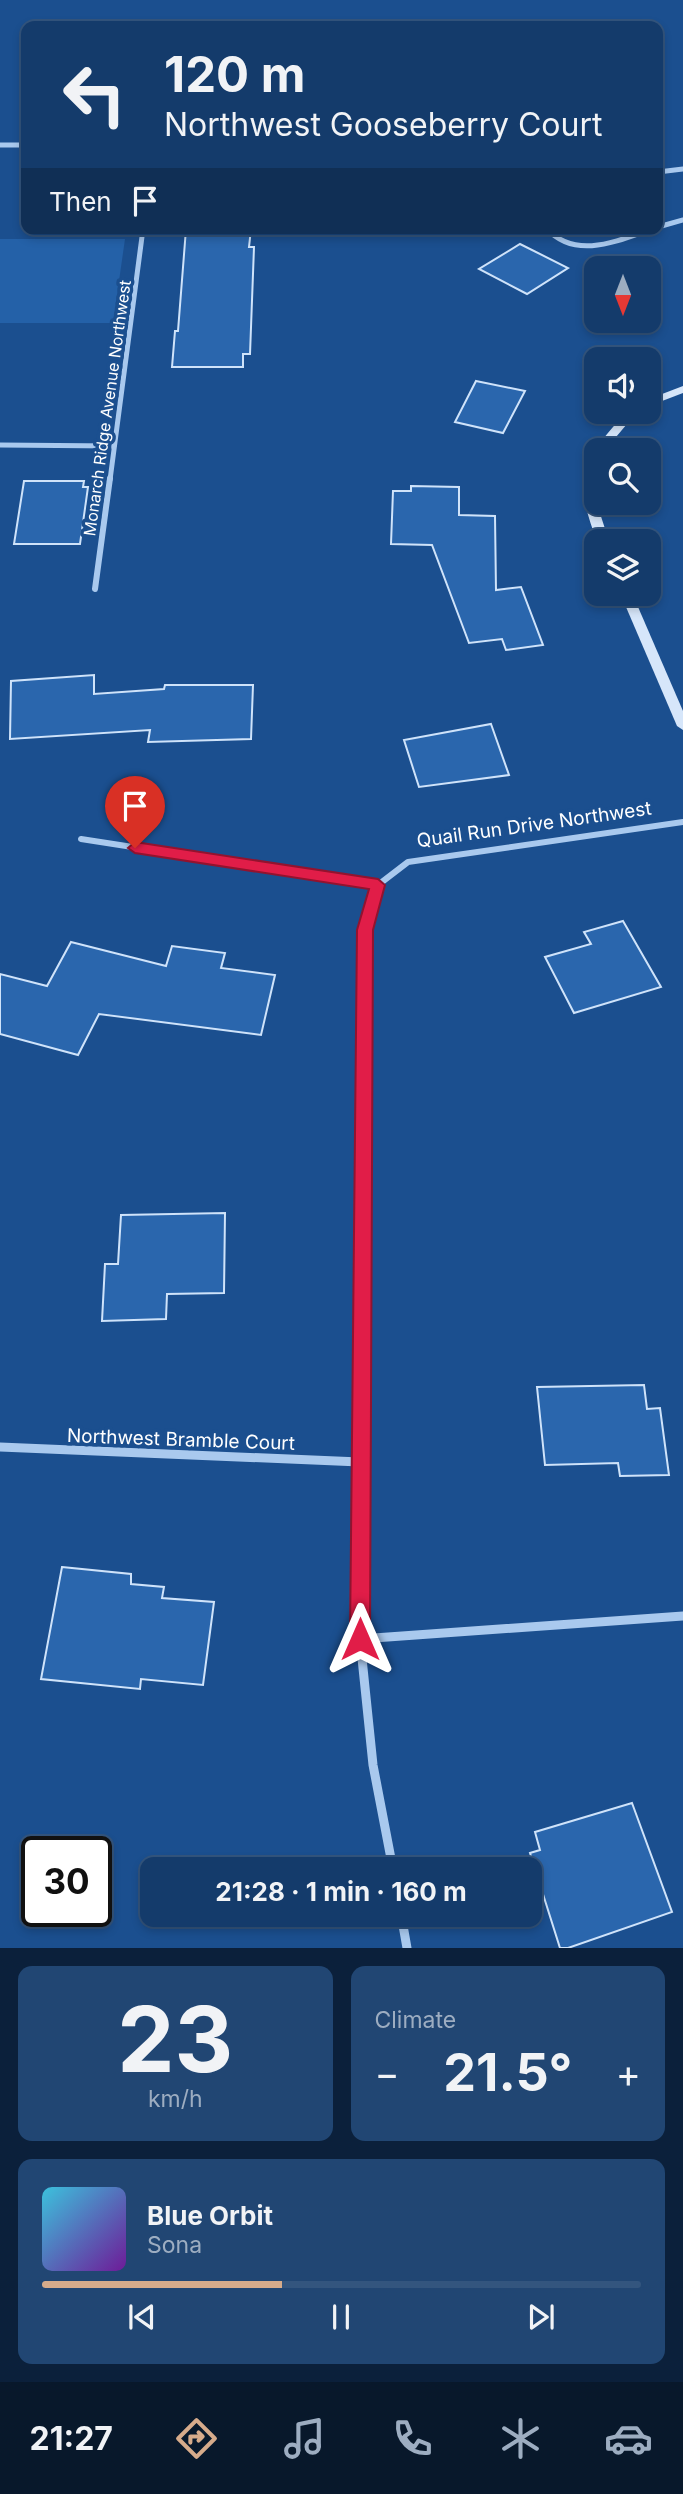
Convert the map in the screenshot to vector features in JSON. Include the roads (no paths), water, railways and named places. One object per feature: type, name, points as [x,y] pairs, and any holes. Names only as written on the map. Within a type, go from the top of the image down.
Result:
[{"type":"street","points":[[0,145],[21,145]]},
{"type":"street","points":[[663,171],[683,169]]},
{"type":"street","points":[[663,225],[683,219]]},
{"type":"street","name":"Monarch Ridge Avenue Northwest","points":[[96,589],[142,235]]},
{"type":"street","points":[[551,235],[566,244],[586,246],[603,245],[634,235]]},
{"type":"street","points":[[661,398],[683,389]]},
{"type":"street","points":[[609,438],[622,424]]},
{"type":"street","points":[[0,445],[114,446]]},
{"type":"street","points":[[632,606],[683,726]]},
{"type":"street","name":"Quail Run Drive Northwest","points":[[378,885],[408,862],[683,822]]},
{"type":"street","points":[[81,839],[378,885],[365,930],[360,1639],[373,1765],[391,1857]]},
{"type":"street","name":"Northwest Bramble Court","points":[[0,1447],[360,1462]]},
{"type":"street","points":[[360,1639],[683,1616]]},
{"type":"street","points":[[403,1927],[407,1948]]}]
